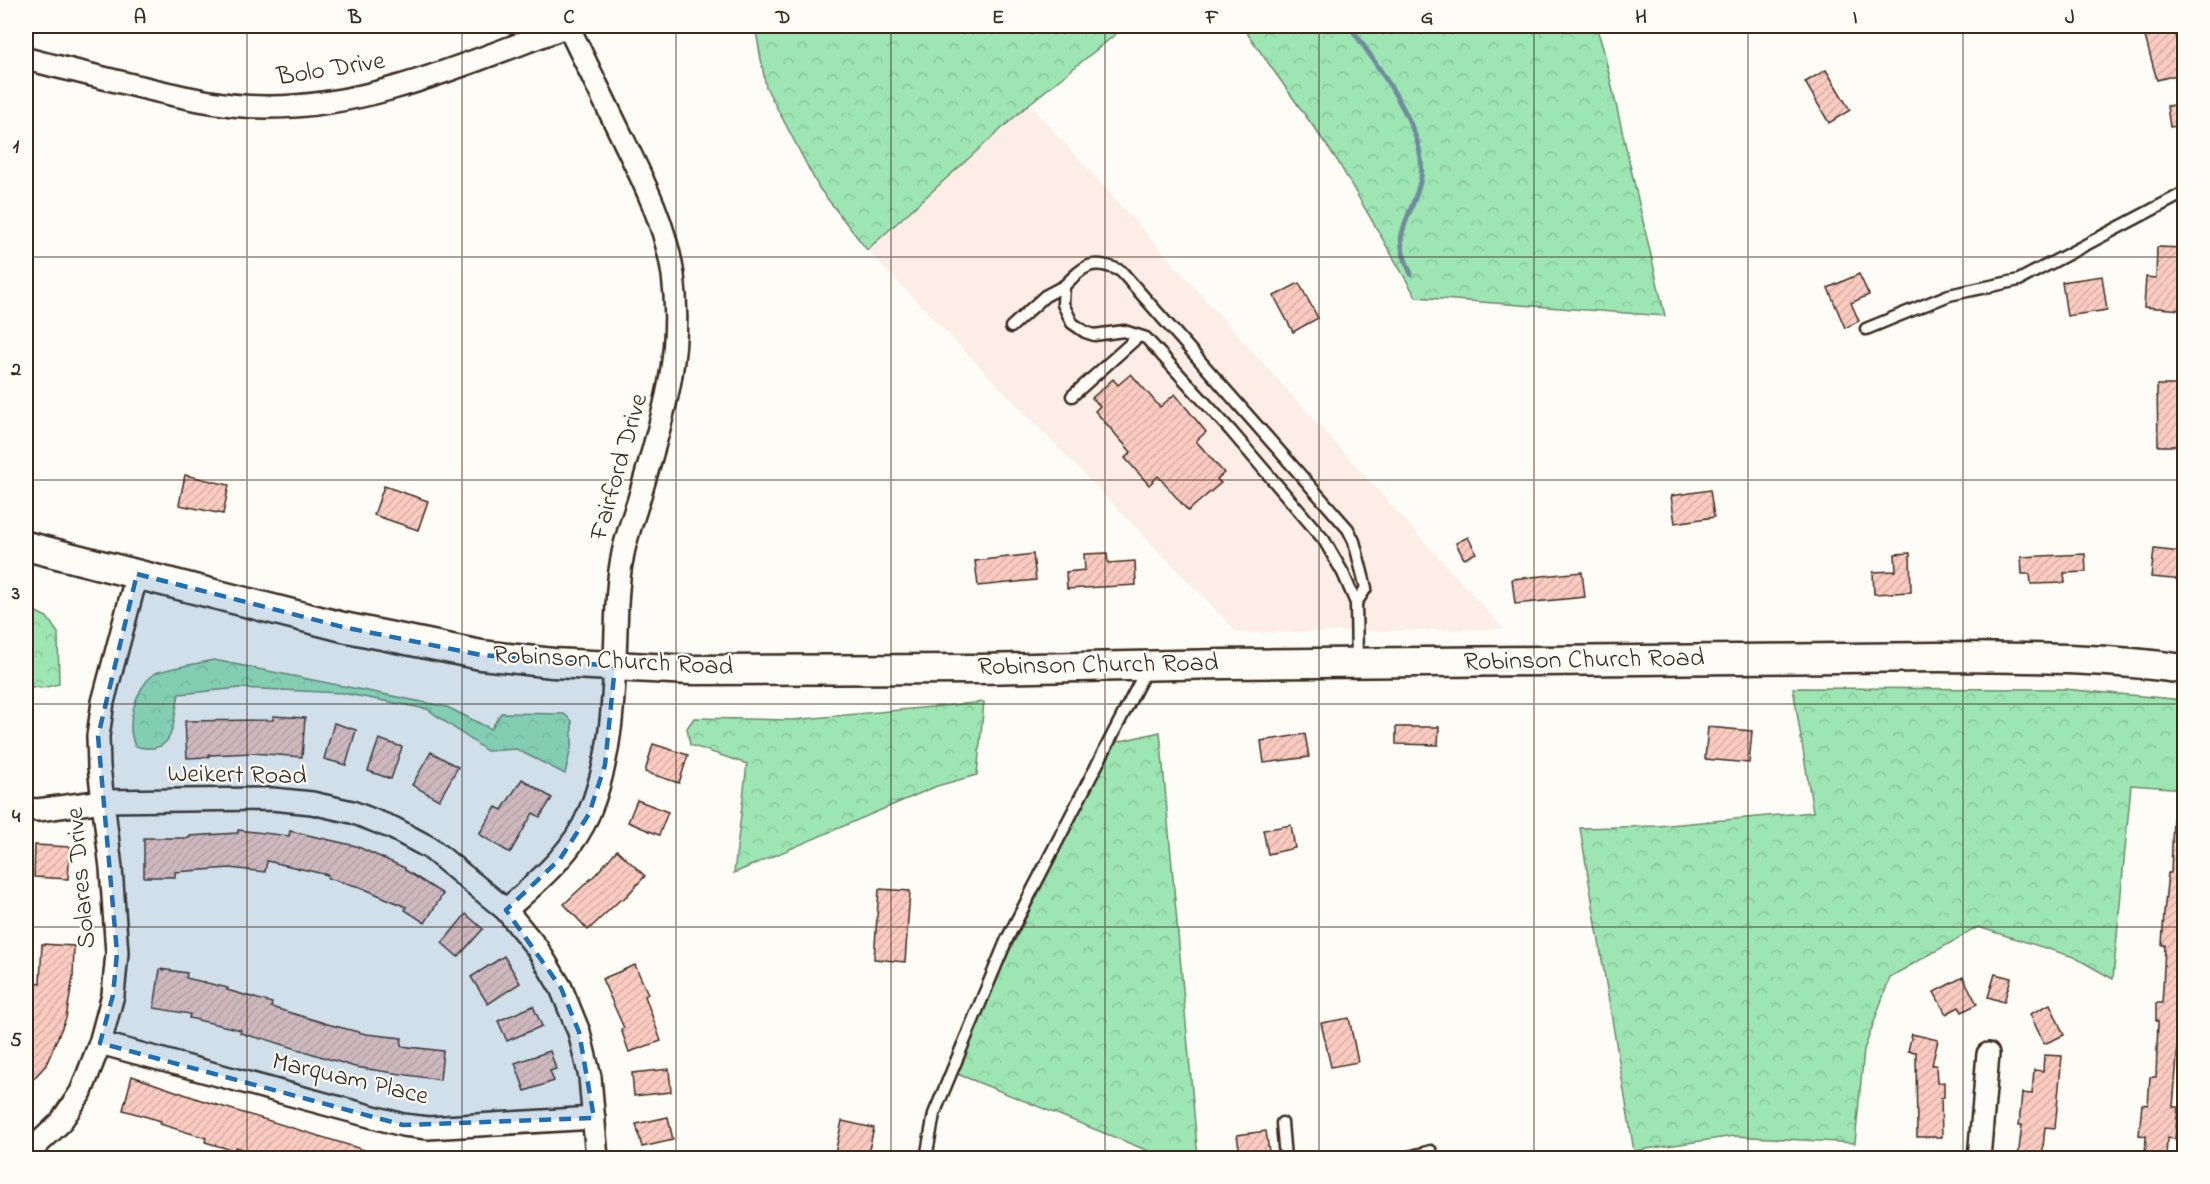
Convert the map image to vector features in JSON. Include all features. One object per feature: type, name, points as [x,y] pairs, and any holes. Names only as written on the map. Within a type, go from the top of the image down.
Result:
[{"type":"street","name":"Bolo Drive","points":[[26,59],[208,102],[264,108],[292,107],[321,104],[376,93],[568,26]]},
{"type":"street","name":"Fairford Drive","points":[[506,910],[560,859],[577,837],[589,814],[605,765],[611,718],[622,556],[669,392],[675,345],[675,297],[668,249],[653,204],[568,26]]},
{"type":"street","name":"Robinson Church Road","points":[[26,546],[409,642],[481,655],[553,663],[691,670],[979,669],[1148,665],[1939,657],[2049,658],[2151,664],[2184,669]]},
{"type":"street","name":"Solares Drive","points":[[26,1155],[60,1123],[81,1092],[100,1043],[113,995],[117,953],[98,736],[103,702],[137,574]]},
{"type":"street","name":"Weikert Road","points":[[26,808],[38,810],[103,801],[272,799],[312,803],[352,813],[393,828],[430,848],[506,910],[537,948],[561,988],[579,1032],[590,1077],[597,1158]]},
{"type":"street","name":"Marquam Place","points":[[100,1043],[403,1125],[428,1128],[594,1118]]},
{"type":"street","points":[[1979,1158],[1988,1054]]},
{"type":"lane","points":[[1866,329],[1949,295],[2019,280],[2184,193]]},
{"type":"lane","points":[[1011,327],[1045,296],[1064,286],[1082,268],[1093,264],[1109,265],[1121,271],[1348,530],[1354,541],[1366,588],[1356,603]]},
{"type":"lane","points":[[1064,286],[1063,304],[1072,323],[1094,335],[1124,331],[1146,338],[1324,540],[1343,573],[1356,603],[1357,663]]},
{"type":"lane","points":[[1072,396],[1139,336]]},
{"type":"lane","points":[[926,1158],[934,1114],[1007,939],[1148,665]]},
{"type":"lane","points":[[1282,1123],[1285,1158]]},
{"type":"lane","points":[[1405,1158],[1431,1151]]},
{"type":"highlighted area","points":[[137,574],[343,627],[481,655],[615,666],[605,765],[589,814],[560,859],[506,910],[561,988],[579,1032],[594,1118],[403,1125],[100,1043],[113,995],[117,953],[98,736]]},
{"type":"shaded area","points":[[1029,104],[1503,629],[1238,633],[867,250]]},
{"type":"green space","points":[[755,26],[1126,26],[1029,104],[867,250],[819,188],[766,87]]},
{"type":"green space","points":[[1242,26],[1596,26],[1665,316],[1416,297],[1337,160]]},
{"type":"green space","points":[[26,607],[47,617],[58,633],[59,684],[42,688],[26,686]]},
{"type":"green space","points":[[214,660],[447,707],[491,729],[501,713],[564,714],[572,721],[572,743],[565,774],[516,749],[487,751],[427,709],[342,693],[240,688],[179,694],[173,726],[165,742],[158,747],[135,746],[131,728],[134,707],[147,680],[158,672]]},
{"type":"green space","points":[[1793,688],[2064,689],[2184,700],[2184,789],[2131,785],[2113,979],[2074,957],[1978,927],[1890,977],[1864,1050],[1855,1143],[1734,1136],[1634,1151],[1580,828],[1658,826],[1813,812]]},
{"type":"green space","points":[[984,702],[977,775],[937,786],[734,873],[747,764],[690,745],[687,728],[694,718],[793,720]]},
{"type":"green space","points":[[1160,732],[1198,1158],[1155,1158],[1156,1154],[950,1071],[1113,743]]},
{"type":"building","points":[[2142,26],[2174,26],[2184,73],[2157,80]]},
{"type":"building","points":[[1826,70],[1850,110],[1829,123],[1805,82]]},
{"type":"building","points":[[2184,104],[2184,125],[2170,127],[2167,106]]},
{"type":"building","points":[[2157,247],[2184,248],[2183,310],[2144,307],[2146,277],[2156,278]]},
{"type":"building","points":[[1859,274],[1869,295],[1851,303],[1859,321],[1845,328],[1828,288]]},
{"type":"building","points":[[2102,276],[2107,310],[2067,316],[2062,282]]},
{"type":"building","points":[[1299,283],[1318,318],[1293,332],[1274,296]]},
{"type":"building","points":[[1131,374],[1160,407],[1175,394],[1206,432],[1196,441],[1224,473],[1217,479],[1221,483],[1188,511],[1158,476],[1149,485],[1125,458],[1131,452],[1095,411],[1100,406],[1092,398],[1113,379],[1118,385]]},
{"type":"building","points":[[2157,385],[2182,385],[2182,446],[2158,446]]},
{"type":"building","points":[[185,475],[229,485],[223,514],[179,505]]},
{"type":"building","points":[[384,486],[428,501],[418,530],[374,515]]},
{"type":"building","points":[[1710,490],[1714,517],[1675,523],[1671,496]]},
{"type":"building","points":[[1468,537],[1476,553],[1464,559],[1456,543]]},
{"type":"building","points":[[2154,549],[2181,552],[2180,563],[2184,563],[2184,580],[2151,577]]},
{"type":"building","points":[[1107,553],[1108,563],[1135,561],[1136,585],[1067,589],[1066,572],[1085,570],[1084,554]]},
{"type":"building","points":[[1910,553],[1911,592],[1874,594],[1873,572],[1896,571],[1895,554]]},
{"type":"building","points":[[1033,554],[1036,580],[978,586],[975,561]]},
{"type":"building","points":[[2085,554],[2086,572],[2064,573],[2065,583],[2031,584],[2030,574],[2022,574],[2021,557]]},
{"type":"building","points":[[1582,572],[1585,597],[1515,604],[1512,579]]},
{"type":"building","points":[[273,716],[305,718],[302,757],[253,753],[187,758],[185,721],[273,720]]},
{"type":"building","points":[[334,723],[356,730],[346,765],[324,759]]},
{"type":"building","points":[[1396,727],[1439,727],[1438,745],[1396,744]]},
{"type":"building","points":[[1708,727],[1752,731],[1749,763],[1705,759]]},
{"type":"building","points":[[1305,734],[1309,757],[1264,763],[1261,741]]},
{"type":"building","points":[[379,739],[402,747],[391,779],[368,771]]},
{"type":"building","points":[[653,744],[688,755],[679,783],[645,772]]},
{"type":"building","points":[[431,752],[458,767],[439,800],[412,785]]},
{"type":"building","points":[[522,779],[552,798],[540,817],[533,813],[510,853],[479,834],[496,807],[502,810]]},
{"type":"building","points":[[637,800],[668,812],[659,835],[628,822]]},
{"type":"building","points":[[2173,819],[2184,819],[2184,972],[2182,1021],[2180,1021],[2173,1107],[2178,1107],[2175,1139],[2167,1138],[2166,1158],[2145,1158],[2146,1136],[2139,1135],[2142,1104],[2148,1105],[2150,1077],[2156,1077],[2158,1021],[2156,1021],[2156,1003],[2162,1003],[2165,945],[2162,945],[2168,873],[2171,873]]},
{"type":"building","points":[[1291,825],[1295,848],[1268,854],[1263,830]]},
{"type":"building","points":[[238,830],[289,836],[290,831],[356,846],[405,868],[443,894],[425,923],[405,910],[406,907],[360,887],[327,878],[328,875],[267,861],[265,872],[230,868],[175,872],[175,877],[144,877],[144,838],[190,838],[190,836],[238,833]]},
{"type":"building","points":[[35,845],[70,847],[68,879],[34,877]]},
{"type":"building","points":[[617,850],[645,876],[623,900],[621,899],[588,930],[564,904],[596,874]]},
{"type":"building","points":[[879,889],[910,891],[905,962],[874,959]]},
{"type":"building","points":[[466,914],[483,929],[458,957],[442,943]]},
{"type":"building","points":[[42,944],[74,946],[73,978],[66,1018],[46,1065],[26,1087],[26,981],[40,983]]},
{"type":"building","points":[[504,956],[520,983],[488,1004],[471,977]]},
{"type":"building","points":[[635,965],[648,994],[645,996],[661,1041],[629,1052],[621,1029],[624,1028],[602,979]]},
{"type":"building","points":[[160,969],[187,973],[186,978],[228,988],[227,990],[272,1003],[271,1007],[331,1025],[366,1034],[402,1038],[401,1046],[443,1051],[440,1080],[355,1067],[240,1033],[241,1030],[189,1018],[190,1014],[154,1008]]},
{"type":"building","points":[[1995,974],[2011,978],[2004,1002],[1988,997]]},
{"type":"building","points":[[1963,977],[1977,1004],[1962,1012],[1959,1007],[1946,1014],[1934,992]]},
{"type":"building","points":[[2050,1004],[2064,1035],[2044,1044],[2030,1014]]},
{"type":"building","points":[[533,1006],[542,1026],[507,1041],[498,1021]]},
{"type":"building","points":[[1349,1018],[1358,1062],[1331,1067],[1321,1023]]},
{"type":"building","points":[[1912,1034],[1938,1040],[1932,1065],[1936,1065],[1937,1083],[1944,1082],[1944,1097],[1941,1098],[1942,1137],[1917,1137],[1916,1052],[1908,1051]]},
{"type":"building","points":[[550,1051],[556,1069],[550,1071],[554,1081],[525,1091],[515,1063]]},
{"type":"building","points":[[2044,1055],[2062,1056],[2055,1128],[2045,1127],[2042,1158],[2018,1158],[2022,1125],[2019,1125],[2022,1093],[2032,1094],[2034,1070],[2043,1071]]},
{"type":"building","points":[[669,1069],[671,1092],[634,1096],[632,1073]]},
{"type":"building","points":[[132,1076],[201,1100],[381,1155],[381,1158],[273,1158],[236,1147],[235,1151],[205,1142],[206,1138],[123,1110]]},
{"type":"building","points":[[668,1117],[673,1140],[642,1147],[636,1124]]},
{"type":"building","points":[[842,1121],[874,1128],[867,1158],[834,1158]]},
{"type":"building","points":[[1266,1131],[1269,1151],[1240,1154],[1237,1135]]},
{"type":"waterway","points":[[1350,26],[1398,98],[1416,139],[1421,159],[1421,177],[1401,239],[1411,274]]}]
